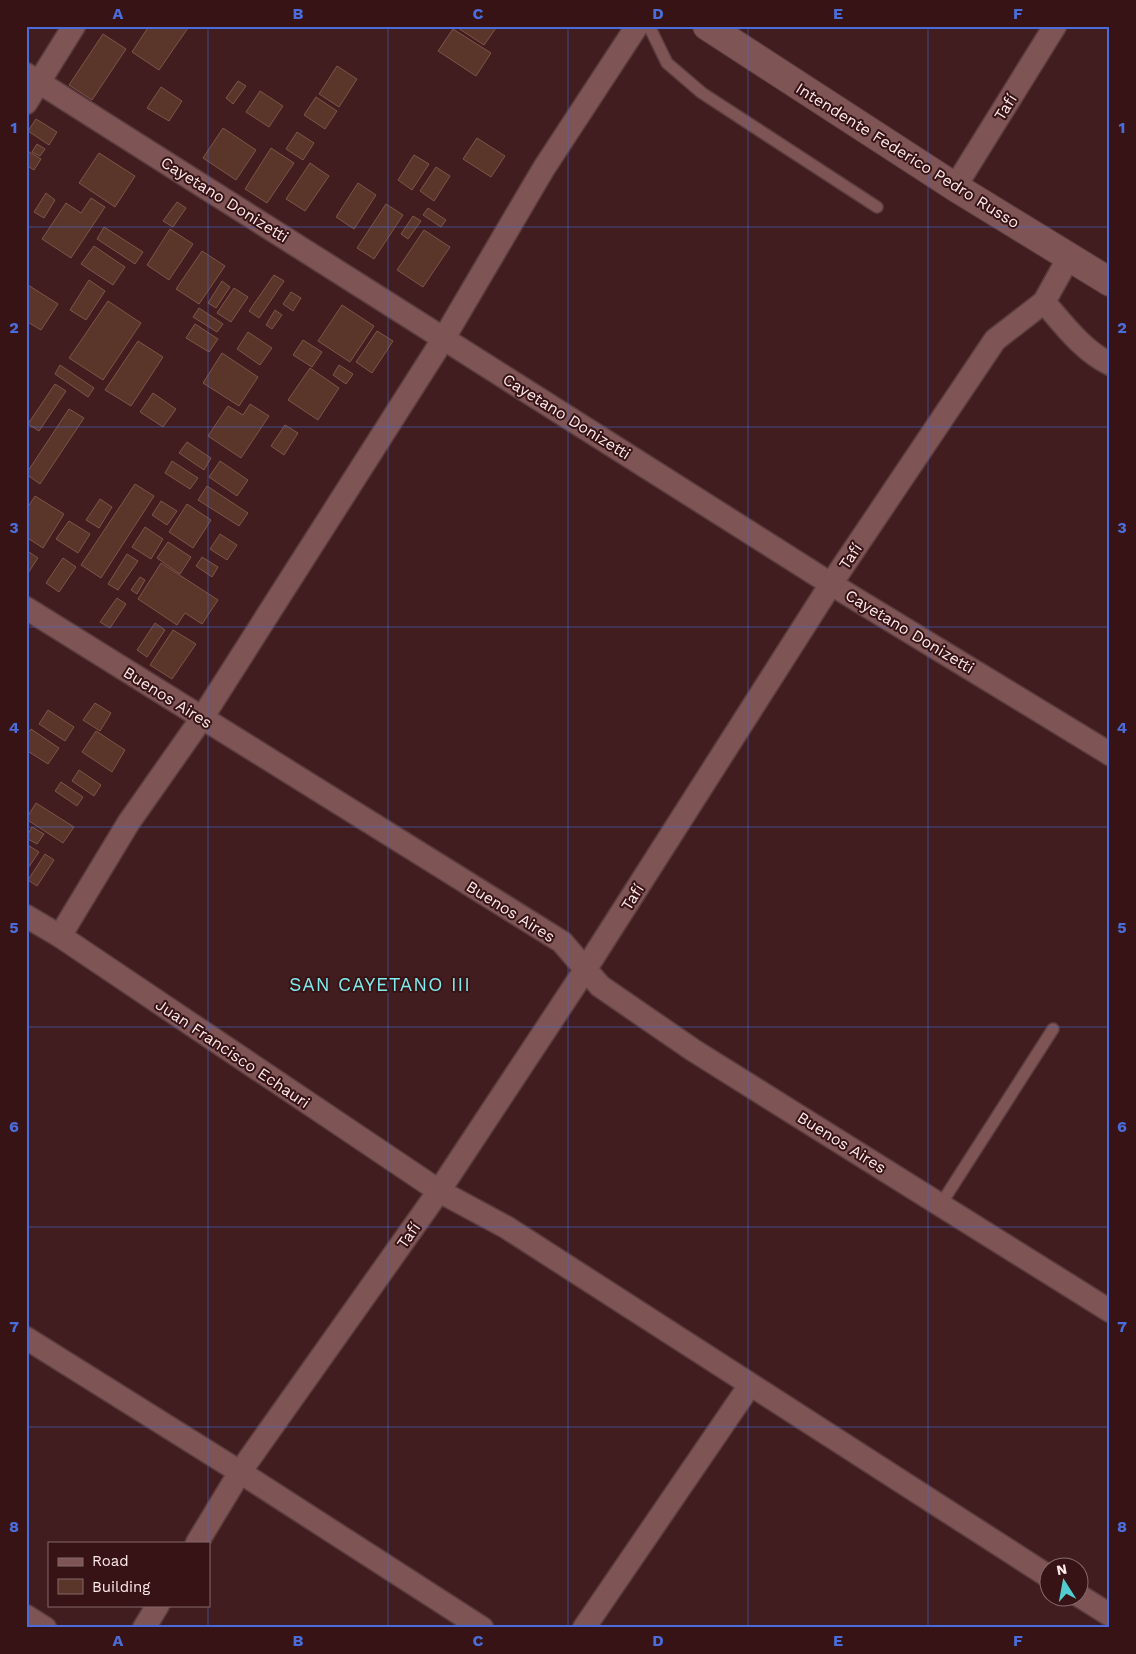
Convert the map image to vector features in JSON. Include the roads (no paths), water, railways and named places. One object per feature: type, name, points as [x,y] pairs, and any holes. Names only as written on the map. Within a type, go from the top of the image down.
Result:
[{"type":"street","points":[[26,104],[33,78],[74,26]]},
{"type":"street","points":[[60,936],[129,822],[202,718],[444,338],[544,168],[637,26]]},
{"type":"street","name":"Intendente Federico Pedro Russo","points":[[707,26],[955,188],[1110,282]]},
{"type":"street","name":"Tafí","points":[[955,188],[1055,26]]},
{"type":"street","name":"Cayetano Donizetti","points":[[33,78],[831,584],[1110,754]]},
{"type":"street","name":"Tafí","points":[[197,1542],[240,1472],[439,1191],[586,970],[831,584],[995,340],[1044,302],[1069,257]]},
{"type":"street","points":[[1044,302],[1074,337],[1110,364]]},
{"type":"street","name":"Buenos Aires","points":[[26,608],[562,942],[600,986],[693,1050],[1110,1311]]},
{"type":"street","name":"Juan Francisco Echauri","points":[[26,916],[60,936],[439,1191],[506,1227],[1038,1570]]},
{"type":"street","points":[[26,1338],[240,1472],[482,1628]]},
{"type":"street","points":[[584,1628],[750,1385]]},
{"type":"street","points":[[1088,1601],[1110,1615]]},
{"type":"street","points":[[144,1628],[157,1606]]},
{"type":"street","points":[[26,1616],[45,1628]]},
{"type":"lane","points":[[649,26],[667,63],[702,93],[877,207]]},
{"type":"lane","points":[[941,1204],[1053,1029]]},
{"type":"district","name":"SAN CAYETANO III","points":[[380,984]]}]
